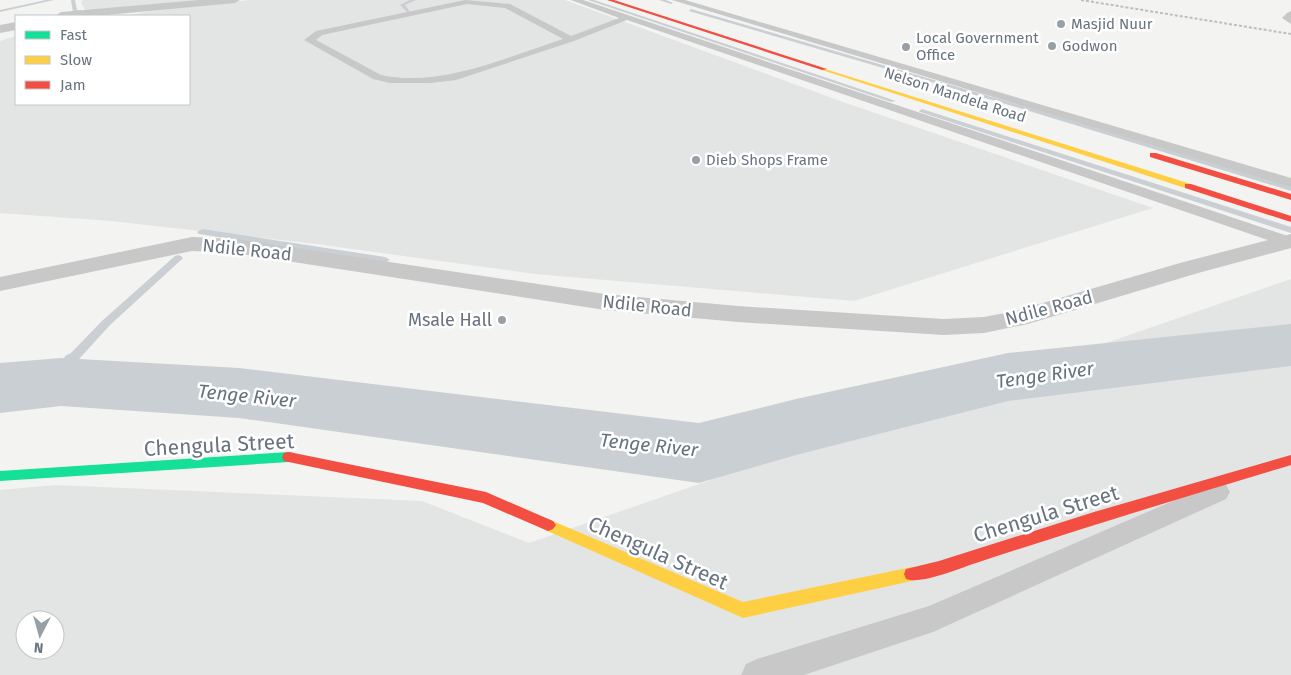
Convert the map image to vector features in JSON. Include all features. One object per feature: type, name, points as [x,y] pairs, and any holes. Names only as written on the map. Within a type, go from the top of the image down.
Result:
[{"type":"main road","name":"Nelson Mandela Road","points":[[609,0],[1290,236]]},
{"type":"main road","name":"Nelson Mandela Road","points":[[645,0],[899,78]]},
{"type":"main road","points":[[1138,151],[1291,197]]},
{"type":"main road","name":"Chengula Street","points":[[0,476],[294,457],[486,498],[743,610],[939,568],[1094,518],[1285,462]]},
{"type":"street","points":[[67,11],[235,0]]},
{"type":"street","points":[[1291,16],[1288,18],[1291,20]]},
{"type":"street","points":[[0,29],[15,26]]},
{"type":"street","name":"Ndile Road","points":[[0,284],[192,244],[235,246],[605,302],[738,314],[944,327],[984,325],[1019,318],[1290,236]]},
{"type":"lane","points":[[575,0],[756,62],[1290,236]]},
{"type":"lane","points":[[676,0],[1291,183]]},
{"type":"lane","points":[[571,39],[507,6],[467,2],[319,34],[309,40],[377,77],[390,80],[431,80],[452,78],[571,39],[628,17]]},
{"type":"lane","points":[[757,675],[933,618],[1285,462]]},
{"type":"shaded area","points":[[83,0],[216,0],[85,10],[81,2]]},
{"type":"shaded area","points":[[251,0],[565,0],[843,102],[1153,208],[854,301],[535,274],[316,244],[111,221],[0,213],[0,41],[15,36],[15,105],[190,105],[190,15],[130,15],[150,11]]},
{"type":"shaded area","points":[[1291,279],[1291,675],[0,675],[0,490],[55,485],[422,501],[529,543]]},
{"type":"waterway","points":[[0,11],[52,0]]},
{"type":"waterway","points":[[73,0],[75,11],[90,12]]},
{"type":"waterway","points":[[408,12],[402,5],[414,0]]},
{"type":"waterway","points":[[590,0],[893,101]]},
{"type":"waterway","points":[[661,0],[671,3]]},
{"type":"waterway","points":[[691,10],[1291,189]]},
{"type":"waterway","points":[[922,111],[1291,230]]},
{"type":"waterway","points":[[202,232],[385,260]]},
{"type":"waterway","points":[[61,382],[69,359],[75,356],[106,323],[178,258]]},
{"type":"waterway","name":"Tenge River","points":[[0,388],[61,382],[239,393],[699,453],[796,427],[1008,377],[1291,345]]},
{"type":"railway","points":[[1081,0],[1291,34]]},
{"type":"traffic: fast","points":[[0,476],[289,457]]},
{"type":"traffic: slow","points":[[824,69],[1188,186]]},
{"type":"traffic: slow","points":[[548,525],[743,610],[912,574]]},
{"type":"traffic: jam","points":[[609,0],[824,69]]},
{"type":"traffic: jam","points":[[1153,155],[1291,197]]},
{"type":"traffic: jam","points":[[1188,186],[1291,219]]},
{"type":"traffic: jam","points":[[289,457],[486,498],[548,525]]},
{"type":"traffic: jam","points":[[912,574],[939,568],[1094,518],[1291,460]]},
{"type":"place","name":"Masjid Nuur","points":[[1061,24]]},
{"type":"place","name":"Godwon","points":[[1052,46]]},
{"type":"place","name":"Local Government Office","points":[[906,47]]},
{"type":"place","name":"Dieb Shops Frame","points":[[696,160]]},
{"type":"place","name":"Msale Hall","points":[[502,320]]}]
